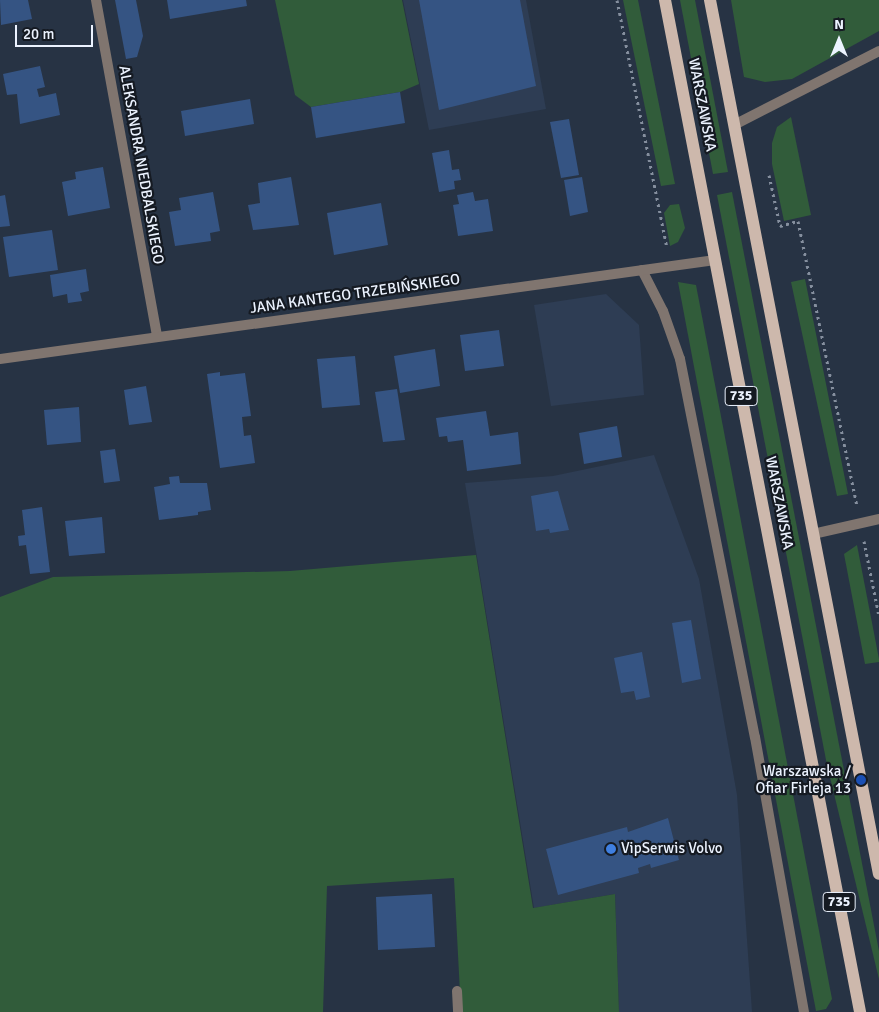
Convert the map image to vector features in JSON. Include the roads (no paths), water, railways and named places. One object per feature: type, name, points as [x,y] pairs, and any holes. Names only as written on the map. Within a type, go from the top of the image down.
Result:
[{"type":"main road","name":"WARSZAWSKA","points":[[665,0],[860,1012]]},
{"type":"main road","name":"WARSZAWSKA","points":[[710,0],[879,874]]},
{"type":"street","name":"ALEKSANDRA NIEDBALSKIEGO","points":[[96,0],[157,336]]},
{"type":"street","points":[[734,125],[879,51]]},
{"type":"street","name":"JANA KANTEGO TRZEBIŃSKIEGO","points":[[0,359],[715,260]]},
{"type":"street","points":[[642,270],[663,311],[680,360],[755,737],[804,1012]]},
{"type":"street","points":[[813,534],[879,519]]},
{"type":"street","points":[[457,991],[458,1012]]},
{"type":"place","name":"Warszawska / Ofiar Firleja 13","points":[[861,780]]},
{"type":"place","name":"VipSerwis Volvo","points":[[611,849]]}]
